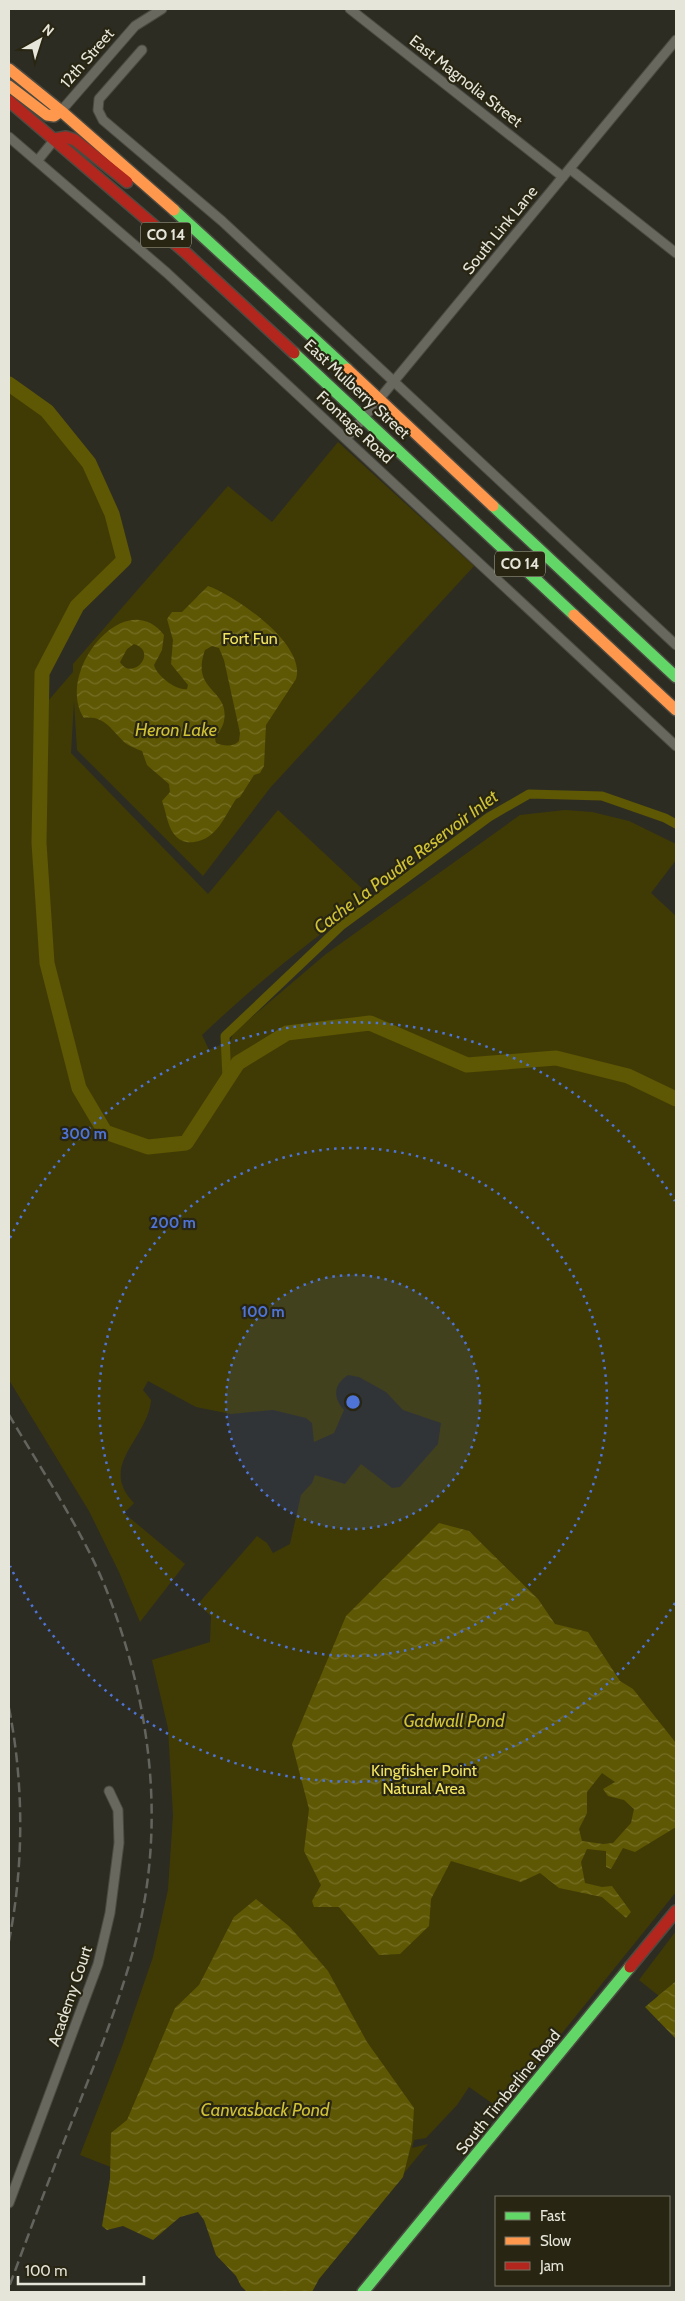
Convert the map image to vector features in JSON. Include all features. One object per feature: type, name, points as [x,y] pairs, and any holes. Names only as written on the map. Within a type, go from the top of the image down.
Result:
[{"type":"main road","name":"East Mulberry Street","points":[[9,69],[61,111],[222,254],[676,678]]},
{"type":"main road","points":[[9,86],[47,115],[54,116],[61,111]]},
{"type":"main road","name":"East Mulberry Street","points":[[9,101],[186,253],[676,710]]},
{"type":"main road","points":[[55,139],[66,137],[75,140],[175,220],[222,254]]},
{"type":"main road","name":"South Timberline Road","points":[[363,2292],[676,1911]]},
{"type":"street","name":"12th Street","points":[[61,111],[135,26],[162,9]]},
{"type":"street","name":"East Magnolia Street","points":[[350,9],[563,177]]},
{"type":"street","name":"South Link Lane","points":[[347,438],[676,40]]},
{"type":"street","points":[[142,50],[100,99],[98,110],[103,120],[228,227],[676,644]]},
{"type":"street","name":"Frontage Road","points":[[9,137],[167,273],[347,438],[676,746]]},
{"type":"street","points":[[38,160],[55,139]]},
{"type":"street","points":[[570,169],[676,253]]},
{"type":"street","name":"Academy Court","points":[[9,2203],[98,1964],[115,1884],[119,1843],[118,1810],[109,1791]]},
{"type":"green space","name":"Kingfisher Point Natural Area","points":[[9,384],[47,411],[89,463],[112,514],[124,560],[77,606],[42,673],[41,709],[73,672],[73,664],[228,486],[272,522],[338,442],[474,566],[270,788],[203,876],[77,750],[74,701],[71,753],[208,894],[278,810],[371,897],[284,963],[202,1035],[209,1050],[231,1040],[233,1033],[326,954],[520,815],[565,810],[592,812],[629,821],[676,844],[676,860],[651,893],[676,916],[676,1892],[508,2100],[499,2108],[469,2087],[457,2105],[426,2138],[414,2140],[412,2148],[428,2144],[306,2292],[208,2205],[80,2155],[123,2044],[153,1957],[168,1890],[173,1815],[168,1728],[152,1660],[210,1642],[211,1616],[198,1604],[257,1536],[267,1543],[273,1553],[290,1544],[301,1495],[312,1483],[315,1475],[345,1484],[361,1464],[392,1488],[400,1487],[438,1444],[441,1423],[403,1410],[386,1392],[359,1377],[348,1375],[340,1382],[336,1391],[336,1396],[344,1410],[334,1433],[314,1442],[312,1423],[306,1418],[273,1410],[231,1414],[196,1407],[148,1381],[143,1390],[151,1400],[148,1414],[122,1464],[121,1476],[124,1489],[134,1503],[124,1513],[185,1564],[140,1622],[119,1572],[89,1511],[9,1380]]},
{"type":"green space","points":[[676,1931],[676,1981],[659,1996],[639,1980]]},
{"type":"water","name":"Heron Lake","points":[[208,586],[220,591],[267,624],[291,652],[297,666],[296,679],[266,725],[264,766],[260,773],[254,775],[240,797],[236,799],[224,820],[209,837],[191,842],[178,838],[170,826],[162,801],[170,792],[169,784],[147,765],[142,751],[125,743],[102,721],[84,718],[77,699],[78,679],[86,659],[98,640],[114,627],[131,620],[148,622],[164,635],[162,650],[154,665],[162,678],[177,688],[187,689],[188,685],[171,664],[173,640],[167,619],[172,612],[182,612]],"holes":[[[134,644],[141,648],[144,658],[141,664],[131,669],[125,667],[120,662],[127,649]],[[212,646],[219,648],[224,660],[240,733],[239,741],[231,745],[216,743],[215,739],[224,721],[224,710],[217,695],[202,674],[205,650]]]},
{"type":"water","name":"Gadwall Pond","points":[[439,1523],[469,1531],[538,1599],[555,1624],[588,1632],[620,1681],[633,1689],[676,1743],[676,1827],[635,1852],[623,1848],[611,1869],[606,1867],[606,1851],[587,1849],[581,1862],[585,1883],[602,1887],[612,1886],[631,1912],[626,1918],[602,1897],[559,1888],[540,1873],[521,1882],[451,1861],[431,1899],[429,1926],[400,1954],[379,1955],[339,1907],[314,1907],[312,1901],[321,1885],[304,1851],[309,1809],[292,1744],[346,1616]],"holes":[[[602,1773],[615,1782],[603,1789],[608,1796],[624,1800],[634,1809],[631,1823],[613,1843],[603,1844],[582,1841],[579,1829],[587,1813],[587,1792]]]},
{"type":"water","name":"Canvasback Pond","points":[[256,1899],[290,1927],[328,1971],[367,2042],[414,2108],[412,2141],[403,2177],[319,2279],[312,2292],[247,2292],[241,2286],[236,2276],[216,2255],[204,2220],[198,2212],[180,2217],[153,2240],[123,2226],[107,2230],[102,2226],[110,2179],[111,2133],[127,2120],[175,2008],[199,1985],[234,1917]]},
{"type":"water","points":[[676,1981],[676,2039],[645,2007]]},
{"type":"waterway","points":[[9,384],[47,411],[89,463],[112,514],[124,560],[77,606],[42,673],[39,843],[47,963],[79,1088],[105,1132],[148,1147],[186,1143],[238,1063],[287,1033],[370,1023],[467,1065],[556,1058],[628,1076],[676,1099]]},
{"type":"waterway","name":"Cache La Poudre Reservoir Inlet","points":[[227,1078],[225,1036],[342,925],[489,817],[529,794],[602,796],[665,818],[676,824]]},
{"type":"railway","points":[[9,1415],[75,1526],[108,1594],[136,1682],[145,1728],[150,1773],[152,1819],[143,1910],[126,1975],[99,2052],[9,2287]]},
{"type":"railway","points":[[9,1708],[20,1795],[20,1854],[9,1941]]},
{"type":"traffic: fast","points":[[174,210],[347,369]]},
{"type":"traffic: fast","points":[[294,353],[574,615]]},
{"type":"traffic: fast","points":[[493,506],[676,677]]},
{"type":"traffic: fast","points":[[363,2292],[630,1967]]},
{"type":"traffic: slow","points":[[9,69],[61,111],[174,210]]},
{"type":"traffic: slow","points":[[9,86],[47,115],[54,116],[61,111]]},
{"type":"traffic: slow","points":[[347,369],[493,506]]},
{"type":"traffic: slow","points":[[574,615],[676,710]]},
{"type":"traffic: jam","points":[[9,101],[186,253],[294,353]]},
{"type":"traffic: jam","points":[[55,139],[66,137],[75,140],[127,182]]},
{"type":"traffic: jam","points":[[630,1967],[676,1911]]},
{"type":"park label","name":"Fort Fun","points":[[250,638]]}]
